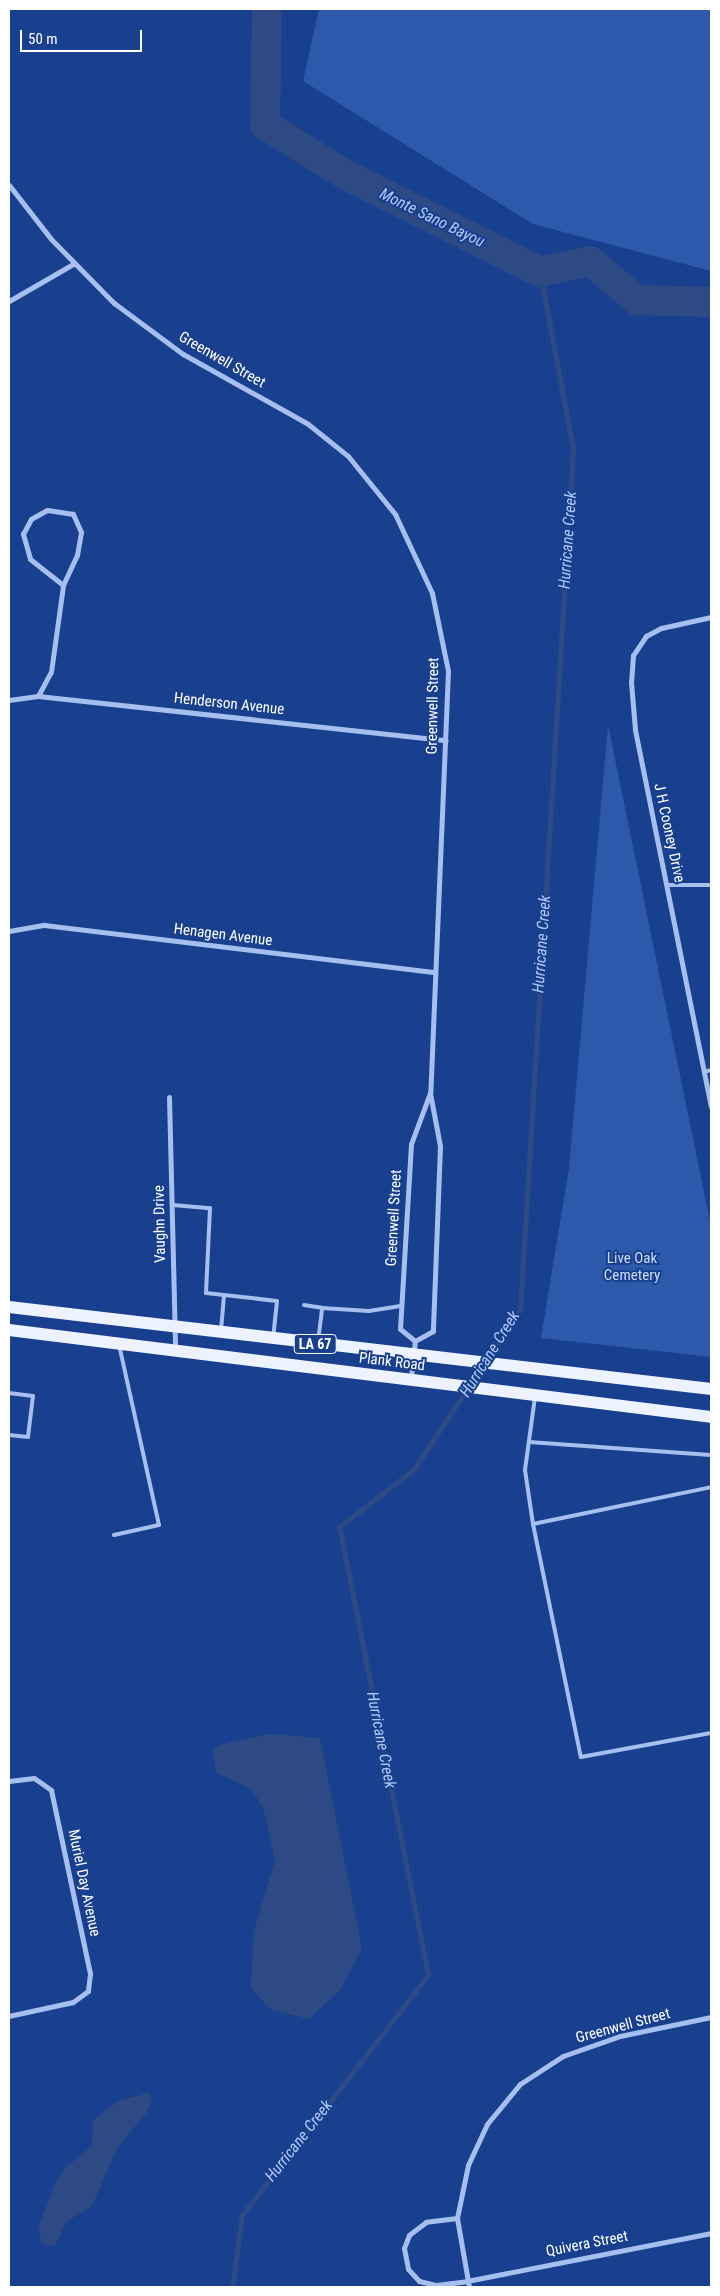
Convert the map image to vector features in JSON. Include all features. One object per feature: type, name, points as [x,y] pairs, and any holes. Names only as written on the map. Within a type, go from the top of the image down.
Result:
[{"type":"main road","name":"Plank Road","points":[[9,1307],[456,1361],[711,1389]]},
{"type":"main road","name":"Plank Road","points":[[9,1330],[711,1417]]},
{"type":"street","name":"Greenwell Street","points":[[9,185],[73,264],[114,303],[175,349],[320,433],[374,485],[411,542],[441,621],[448,671],[430,1093],[440,1146],[432,1330],[415,1342],[400,1329],[401,1306],[411,1144],[430,1093]]},
{"type":"street","points":[[9,301],[73,264]]},
{"type":"street","points":[[38,696],[51,672],[63,585],[77,555],[81,532],[73,514],[47,510],[31,519],[23,534],[30,559],[63,585]]},
{"type":"street","name":"J H Cooney Drive","points":[[711,617],[653,631],[633,655],[636,730],[711,1106]]},
{"type":"street","name":"Henderson Avenue","points":[[9,700],[38,696],[446,740]]},
{"type":"street","name":"Henagen Avenue","points":[[9,931],[44,925],[435,972]]},
{"type":"street","name":"Vaughn Drive","points":[[169,1097],[175,1351]]},
{"type":"street","points":[[411,1381],[415,1342]]},
{"type":"street","name":"Muriel Day Avenue","points":[[9,1781],[34,1778],[45,1783],[54,1798],[90,1974],[88,1991],[73,2002],[9,2016]]},
{"type":"street","name":"Greenwell Street","points":[[469,2287],[457,2218],[468,2165],[487,2124],[520,2084],[563,2056],[620,2036],[711,2017]]},
{"type":"street","points":[[457,2218],[426,2222],[409,2235],[404,2248],[408,2270],[419,2281],[436,2285],[468,2281]]},
{"type":"street","name":"Quivera Street","points":[[468,2281],[711,2233]]},
{"type":"lane","points":[[668,885],[711,885]]},
{"type":"lane","points":[[704,1072],[711,1070]]},
{"type":"lane","points":[[173,1204],[210,1208],[206,1293],[277,1301],[273,1339]]},
{"type":"lane","points":[[221,1333],[224,1295]]},
{"type":"lane","points":[[304,1305],[369,1311],[401,1306]]},
{"type":"lane","points":[[318,1344],[322,1308]]},
{"type":"lane","points":[[114,1535],[159,1525],[119,1343]]},
{"type":"lane","points":[[9,1393],[33,1396],[28,1437],[9,1435]]},
{"type":"lane","points":[[536,1395],[525,1470],[533,1524],[581,1757],[711,1733]]},
{"type":"lane","points":[[529,1442],[711,1454]]},
{"type":"lane","points":[[533,1524],[711,1487]]},
{"type":"green space","points":[[319,9],[711,9],[711,271],[533,224],[303,81]]},
{"type":"green space","name":"Live Oak Cemetery","points":[[608,725],[711,1226],[711,1357],[541,1338],[569,1168]]},
{"type":"shaded area","points":[[268,1734],[320,1738],[362,1948],[341,1989],[309,2019],[270,2009],[251,1988],[254,1931],[275,1860],[263,1807],[250,1788],[217,1773],[214,1762],[213,1749],[220,1745]]},
{"type":"shaded area","points":[[149,2093],[152,2099],[147,2112],[117,2148],[92,2206],[66,2222],[55,2246],[41,2243],[39,2226],[55,2184],[65,2168],[92,2146],[93,2120],[118,2101]]},
{"type":"waterway","name":"Monte Sano Bayou","points":[[267,9],[265,125],[346,175],[540,272],[590,261],[637,300],[711,302]]},
{"type":"waterway","name":"Hurricane Creek","points":[[232,2287],[242,2215],[428,1975],[339,1527],[414,1469],[520,1310],[573,449],[540,272]]}]
